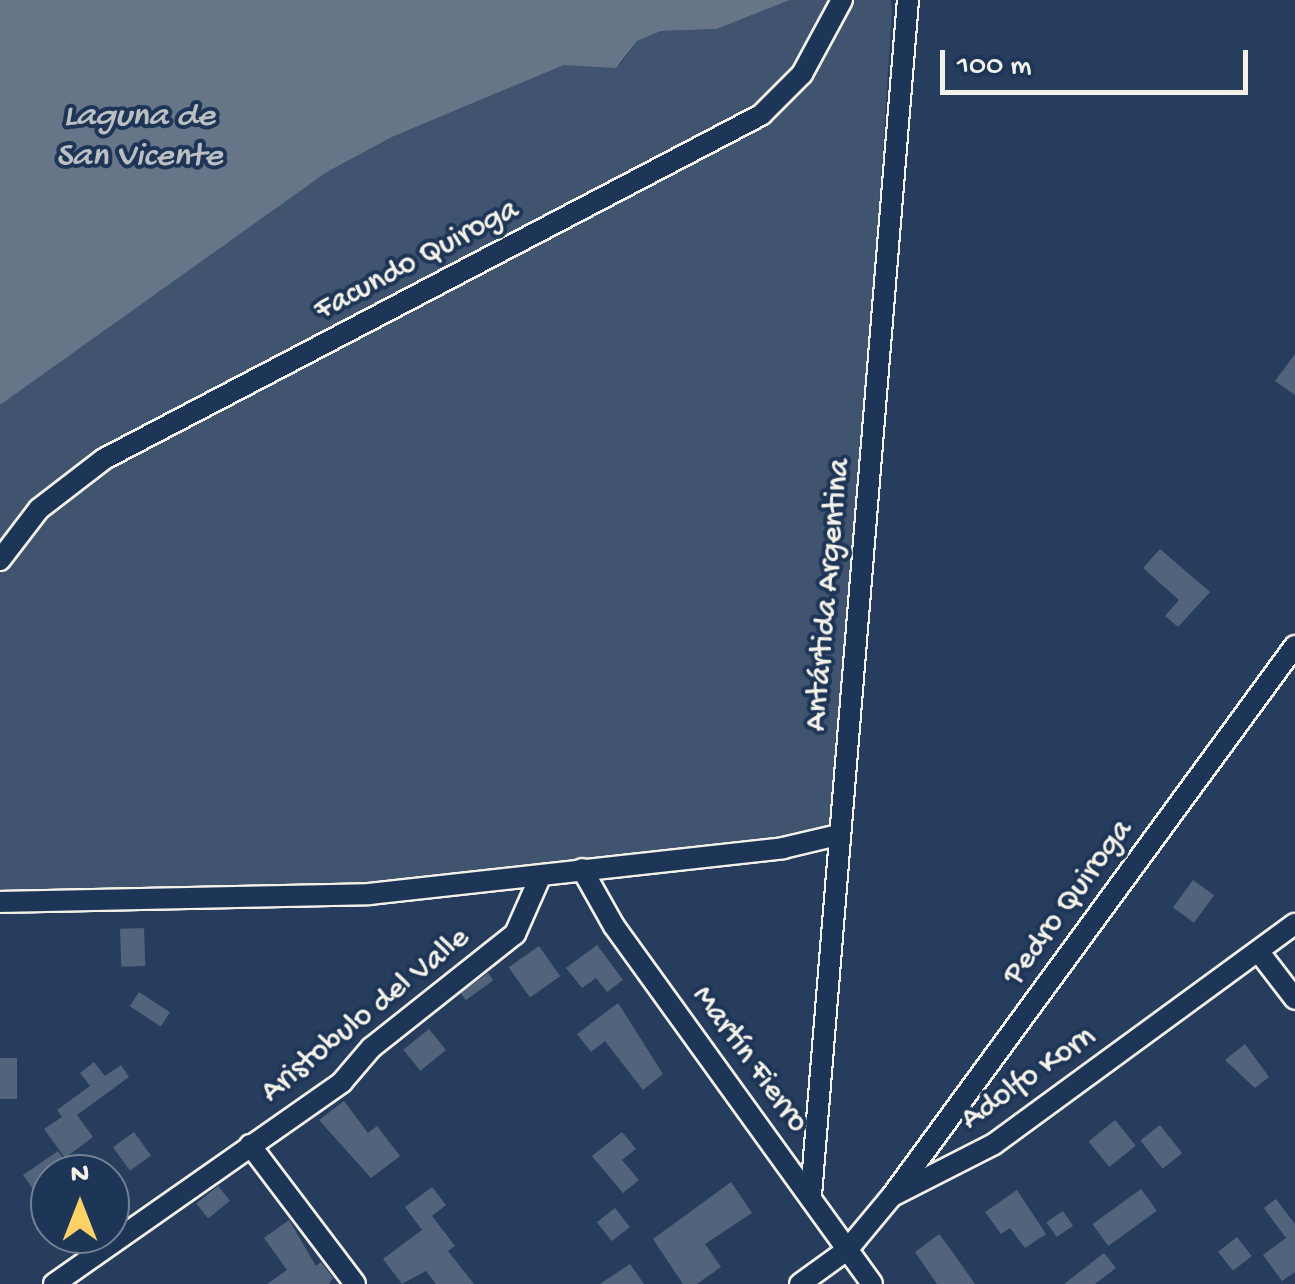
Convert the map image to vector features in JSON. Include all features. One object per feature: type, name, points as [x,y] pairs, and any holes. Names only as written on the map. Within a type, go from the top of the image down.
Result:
[{"type":"street","name":"Facundo Quiroga","points":[[0,560],[48,500],[104,459],[761,115],[802,74],[842,0]]},
{"type":"street","name":"Antártida Argentina","points":[[811,1195],[908,0]]},
{"type":"street","name":"Pedro Quiroga","points":[[892,1196],[1295,646]]},
{"type":"street","points":[[0,902],[369,894],[783,848],[838,835]]},
{"type":"street","name":"Martín Fierro","points":[[582,869],[614,926],[872,1284]]},
{"type":"street","name":"Aristobulo del Valle","points":[[54,1284],[342,1082],[371,1048],[515,934],[541,875]]},
{"type":"street","name":"Adolfo Korn","points":[[800,1284],[847,1250],[892,1196],[994,1144],[1295,924]]},
{"type":"street","points":[[1259,952],[1295,999]]},
{"type":"street","points":[[250,1145],[355,1284]]},
{"type":"shaded area","points":[[790,0],[891,0],[892,11],[838,835],[483,883],[0,902],[0,405],[327,172],[392,137],[564,65],[620,65],[637,41],[661,31],[717,29]]},
{"type":"water","name":"Laguna de San Vicente","points":[[0,0],[790,0],[717,29],[661,31],[637,41],[616,68],[564,65],[392,137],[327,172],[0,405]]},
{"type":"building","points":[[1295,354],[1295,395],[1275,381]]},
{"type":"building","points":[[1160,549],[1210,592],[1178,627],[1165,616],[1179,600],[1143,568]]},
{"type":"building","points":[[1193,880],[1214,895],[1194,923],[1173,908]]},
{"type":"building","points":[[144,928],[145,966],[121,967],[120,929]]},
{"type":"building","points":[[597,945],[623,980],[607,992],[596,978],[582,988],[566,968]]},
{"type":"building","points":[[539,946],[560,976],[530,998],[509,967]]},
{"type":"building","points":[[488,973],[493,980],[466,1000],[460,993]]},
{"type":"building","points":[[139,992],[170,1012],[161,1026],[130,1006]]},
{"type":"building","points":[[618,1003],[663,1074],[643,1090],[605,1041],[591,1052],[577,1034]]},
{"type":"building","points":[[429,1029],[446,1050],[420,1071],[403,1050]]},
{"type":"building","points":[[1245,1044],[1269,1077],[1255,1088],[1225,1060]]},
{"type":"building","points":[[0,1058],[17,1058],[17,1099],[0,1099]]},
{"type":"building","points":[[94,1062],[105,1076],[121,1065],[129,1077],[77,1115],[93,1137],[70,1154],[62,1154],[44,1129],[62,1117],[57,1110],[90,1086],[80,1073]]},
{"type":"building","points":[[344,1101],[368,1133],[377,1126],[400,1156],[371,1178],[319,1120]]},
{"type":"building","points":[[1115,1120],[1136,1146],[1109,1167],[1089,1141]]},
{"type":"building","points":[[1160,1125],[1182,1153],[1162,1169],[1140,1140]]},
{"type":"building","points":[[134,1132],[151,1155],[130,1171],[130,1154],[118,1154],[113,1147]]},
{"type":"building","points":[[622,1132],[636,1149],[622,1160],[639,1180],[623,1193],[592,1156]]},
{"type":"building","points":[[731,1182],[752,1213],[705,1244],[721,1267],[697,1284],[683,1284],[653,1239]]},
{"type":"building","points":[[218,1186],[230,1201],[208,1218],[196,1204]]},
{"type":"building","points":[[432,1187],[446,1205],[432,1216],[455,1246],[448,1251],[474,1284],[436,1284],[426,1271],[402,1284],[383,1259],[422,1230],[405,1207]]},
{"type":"building","points":[[1141,1189],[1157,1211],[1108,1246],[1092,1224]]},
{"type":"building","points":[[1017,1190],[1046,1234],[1025,1248],[1010,1228],[1001,1234],[985,1212]]},
{"type":"building","points":[[1276,1199],[1295,1224],[1295,1272],[1282,1281],[1263,1255],[1286,1238],[1264,1208]]},
{"type":"building","points":[[615,1208],[630,1227],[612,1241],[597,1222]]},
{"type":"building","points":[[1063,1211],[1073,1226],[1056,1237],[1046,1222]]},
{"type":"building","points":[[289,1220],[316,1266],[321,1262],[333,1278],[329,1284],[267,1284],[287,1270],[264,1238]]},
{"type":"building","points":[[939,1234],[975,1284],[937,1284],[915,1252]]},
{"type":"building","points":[[1237,1237],[1252,1256],[1233,1271],[1218,1252]]},
{"type":"building","points":[[1104,1253],[1116,1268],[1095,1284],[1064,1284]]},
{"type":"building","points":[[630,1264],[644,1284],[600,1284]]}]
